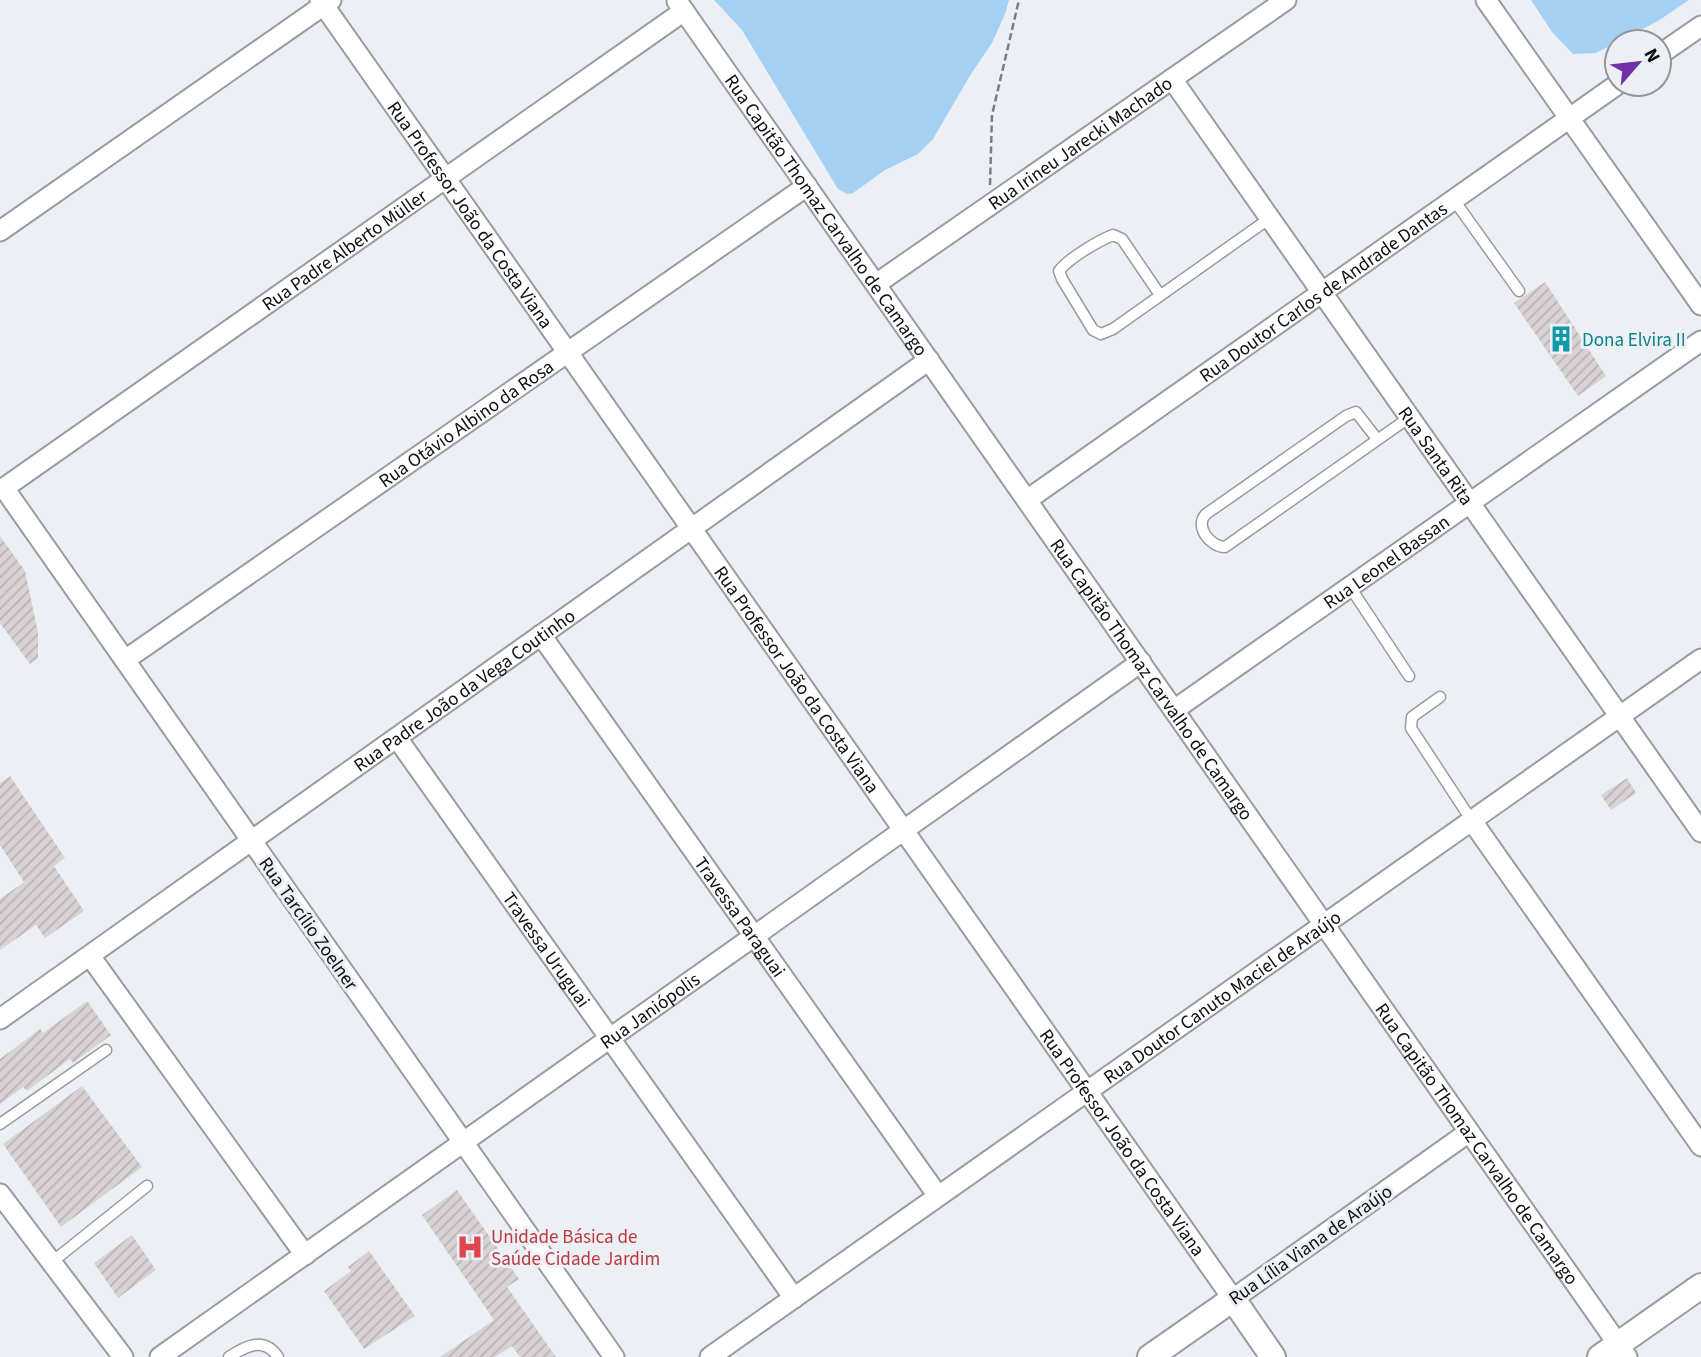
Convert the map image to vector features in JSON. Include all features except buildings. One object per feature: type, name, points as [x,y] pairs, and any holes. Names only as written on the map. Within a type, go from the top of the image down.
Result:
[{"type":"street","name":"Rua Irineu Jarecki Machado","points":[[876,284],[1286,0]]},
{"type":"street","points":[[1486,0],[1701,305]]},
{"type":"street","points":[[0,231],[325,2]]},
{"type":"street","name":"Rua Professor João da Costa Viana","points":[[325,2],[691,529],[1273,1357]]},
{"type":"street","name":"Rua Padre Alberto Müller","points":[[1,489],[446,178],[680,5]]},
{"type":"street","name":"Rua Capitão Thomaz Carvalho de Camargo","points":[[680,5],[1469,1132],[1615,1353]]},
{"type":"street","points":[[1673,45],[1701,26]]},
{"type":"street","name":"Rua Santa Rita","points":[[1172,79],[1701,832]]},
{"type":"street","name":"Rua Doutor Carlos de Andrade Dantas","points":[[1027,500],[1603,95]]},
{"type":"street","name":"Rua Otávio Albino da Rosa","points":[[125,660],[807,186]]},
{"type":"street","name":"Rua Leonel Bassan","points":[[1174,710],[1701,341]]},
{"type":"street","name":"Rua Padre João da Vega Coutinho","points":[[0,1019],[929,360]]},
{"type":"street","name":"Rua Tarcílio Zoelner","points":[[1,489],[125,660],[614,1357]]},
{"type":"street","name":"Travessa Paraguai","points":[[541,635],[938,1196]]},
{"type":"street","name":"Rua Doutor Canuto Maciel de Araújo","points":[[710,1357],[1701,659]]},
{"type":"street","name":"Rua Janiópolis","points":[[160,1357],[1141,662]]},
{"type":"street","name":"Travessa Uruguai","points":[[397,738],[794,1298]]},
{"type":"street","points":[[1472,821],[1701,1146]]},
{"type":"street","points":[[90,956],[305,1255]]},
{"type":"street","name":"Rua Lília Viana de Araújo","points":[[1150,1357],[1469,1132]]},
{"type":"street","points":[[0,1194],[123,1357]]},
{"type":"street","points":[[1615,1353],[1701,1286]]},
{"type":"lane","points":[[1454,200],[1519,291]]},
{"type":"lane","points":[[1160,295],[1122,239],[1113,235],[1064,264],[1059,271],[1093,330],[1101,334],[1113,329],[1270,218]]},
{"type":"lane","points":[[1377,439],[1356,412],[1346,416],[1206,514],[1201,519],[1201,524],[1211,543],[1217,547],[1225,547],[1410,417]]},
{"type":"lane","points":[[1350,587],[1409,676]]},
{"type":"lane","points":[[1440,697],[1412,717],[1411,728],[1472,821]]},
{"type":"lane","points":[[0,1124],[106,1050]]},
{"type":"lane","points":[[51,1262],[147,1186]]},
{"type":"lane","points":[[229,1357],[250,1345],[263,1345],[273,1350],[278,1357]]},
{"type":"path","points":[[989,205],[992,115],[1019,0]]},
{"type":"water","points":[[714,0],[1009,0],[992,43],[933,139],[918,154],[885,170],[853,193],[847,194],[838,189],[742,30]]},
{"type":"water","points":[[1531,0],[1689,0],[1644,28],[1603,28],[1603,49],[1596,53],[1573,54],[1552,32]]},
{"type":"place","name":"Dona Elvira II","points":[[1561,339]]},
{"type":"place","name":"Unidade Básica de Saúde Cidade Jardim","points":[[470,1247]]}]
